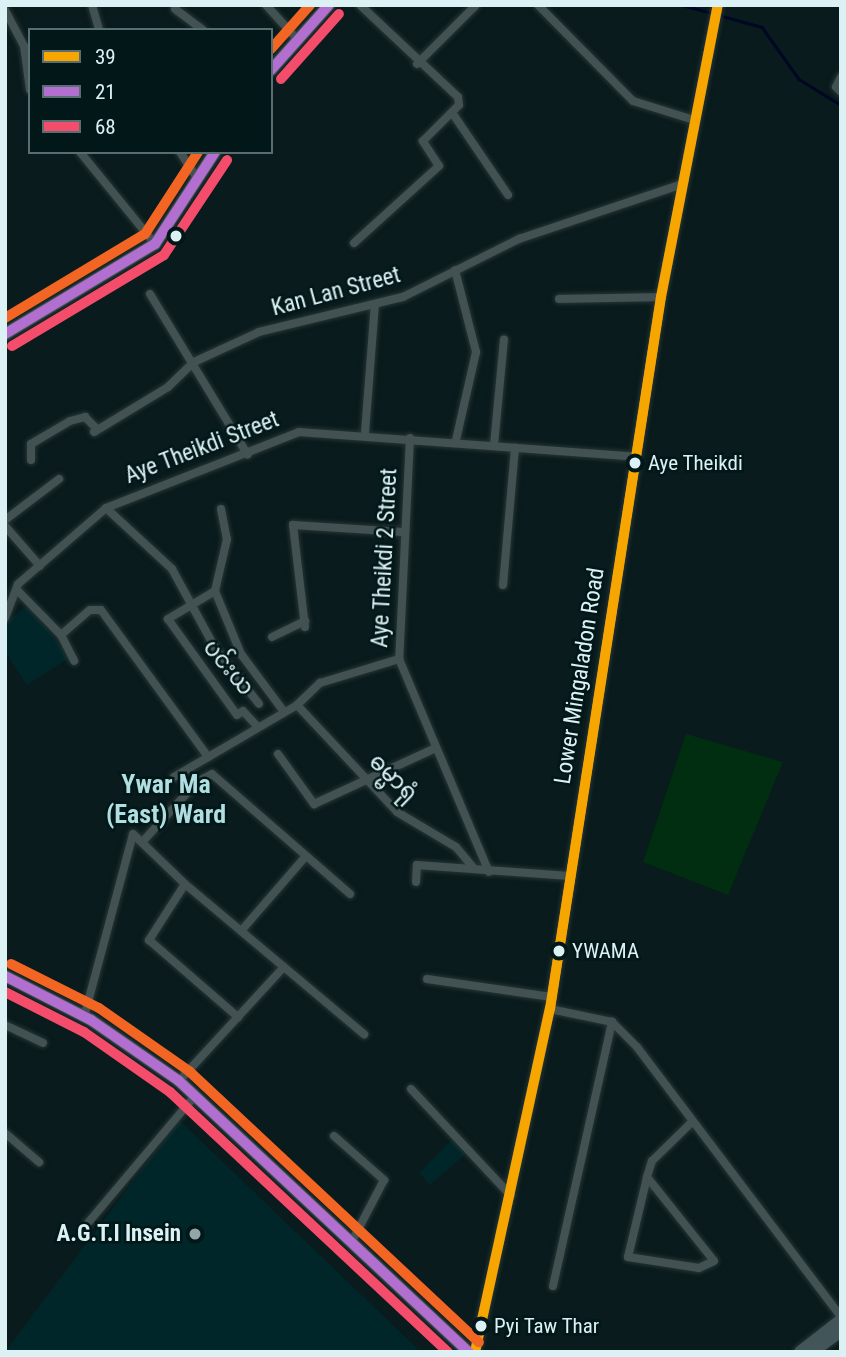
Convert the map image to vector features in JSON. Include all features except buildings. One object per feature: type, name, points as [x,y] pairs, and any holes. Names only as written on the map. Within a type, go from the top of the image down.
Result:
[{"type":"main road","points":[[273,68],[329,5]]},
{"type":"main road","name":"Lower Mingaladon Road","points":[[475,1352],[552,1003],[661,297],[717,9]]},
{"type":"main road","points":[[5,334],[155,244],[214,154]]},
{"type":"main road","points":[[5,976],[84,1017],[178,1081],[469,1352]]},
{"type":"main road","points":[[800,1352],[841,1318]]},
{"type":"main road","points":[[813,1352],[841,1331]]},
{"type":"street","points":[[92,5],[98,28]]},
{"type":"street","points":[[266,5],[297,39]]},
{"type":"street","points":[[354,243],[439,166],[423,141],[453,114],[458,97],[417,64],[360,5]]},
{"type":"street","points":[[417,64],[476,5]]},
{"type":"street","points":[[543,7],[634,101],[694,120]]},
{"type":"street","points":[[175,9],[200,28]]},
{"type":"street","points":[[5,10],[24,46],[28,75]]},
{"type":"street","points":[[841,77],[836,87],[841,92]]},
{"type":"street","points":[[453,114],[508,195]]},
{"type":"street","points":[[82,154],[155,244]]},
{"type":"street","points":[[181,154],[198,180]]},
{"type":"street","name":"Kan Lan Street","points":[[31,460],[31,444],[70,421],[85,417],[95,430],[168,387],[194,362],[292,321],[403,297],[519,239],[682,184]]},
{"type":"street","points":[[455,270],[476,352],[456,440]]},
{"type":"street","points":[[150,294],[194,362],[248,455]]},
{"type":"street","points":[[559,299],[661,297]]},
{"type":"street","points":[[365,433],[375,304]]},
{"type":"street","points":[[494,445],[504,340]]},
{"type":"street","name":"Aye Theikdi Street","points":[[18,591],[40,566],[106,508],[248,455],[299,432],[365,433],[636,457]]},
{"type":"street","name":"Aye Theikdi 2 Street","points":[[410,438],[403,532],[399,659],[489,872]]},
{"type":"street","points":[[503,585],[515,448]]},
{"type":"street","points":[[5,520],[59,479]]},
{"type":"street","points":[[106,508],[172,569],[191,605],[258,704]]},
{"type":"street","points":[[221,509],[227,539],[215,591],[241,654],[282,709]]},
{"type":"street","points":[[272,637],[305,624],[293,525],[403,532]]},
{"type":"street","points":[[5,526],[40,566]]},
{"type":"street","points":[[5,618],[15,607],[18,591]]},
{"type":"street","points":[[18,591],[61,635],[74,661]]},
{"type":"street","points":[[191,605],[215,591]]},
{"type":"street","points":[[5,600],[15,607]]},
{"type":"street","name":"ပင်းယ","points":[[191,605],[168,619],[237,715],[243,711],[257,726]]},
{"type":"street","points":[[61,635],[90,610],[101,610],[208,757]]},
{"type":"street","points":[[174,777],[282,709],[297,705],[320,683],[399,659]]},
{"type":"street","name":"ဓမ္မာရုံ","points":[[297,705],[397,812],[456,847],[472,866]]},
{"type":"street","points":[[278,754],[314,804],[436,748]]},
{"type":"street","points":[[145,839],[197,782],[212,774],[350,894]]},
{"type":"street","points":[[84,1017],[134,834],[145,839],[185,884],[364,1034]]},
{"type":"street","points":[[241,931],[306,856]]},
{"type":"street","points":[[416,882],[417,865],[472,866],[489,872],[570,876]]},
{"type":"street","points":[[185,884],[149,940],[238,1017]]},
{"type":"street","points":[[178,1081],[284,967]]},
{"type":"street","points":[[427,979],[552,1003],[612,1022],[692,1121],[841,1318]]},
{"type":"street","points":[[554,1286],[612,1022]]},
{"type":"street","points":[[5,1025],[43,1043]]},
{"type":"street","points":[[411,1089],[511,1196]]},
{"type":"street","points":[[87,1224],[194,1097]]},
{"type":"street","points":[[647,1177],[714,1261],[699,1268],[628,1257],[647,1177],[656,1155],[692,1121]]},
{"type":"street","points":[[5,1133],[39,1163]]},
{"type":"street","points":[[334,1136],[384,1180],[351,1243]]},
{"type":"shaded area","points":[[29,604],[69,658],[27,685],[5,651],[5,623]]},
{"type":"shaded area","name":"A.G.T.I Insein","points":[[179,1120],[421,1352],[5,1352]]},
{"type":"shaded area","points":[[454,1138],[467,1153],[430,1185],[419,1173]]},
{"type":"green space","points":[[686,734],[783,762],[728,895],[643,862]]},
{"type":"waterway","points":[[682,5],[712,13]]},
{"type":"waterway","points":[[719,15],[762,27],[799,79],[841,105]]},
{"type":"transit line","points":[[273,47],[310,5]]},
{"type":"transit line","name":"21","points":[[273,68],[329,5]]},
{"type":"transit line","name":"39","points":[[475,1352],[550,1009],[661,297],[718,5]]},
{"type":"transit line","name":"68","points":[[281,79],[339,14]]},
{"type":"transit line","points":[[5,318],[145,234],[197,154]]},
{"type":"transit line","name":"21","points":[[5,334],[155,244],[214,154]]},
{"type":"transit line","name":"68","points":[[12,346],[164,255],[227,160]]},
{"type":"transit line","points":[[11,964],[99,1008],[189,1071],[479,1342]]},
{"type":"transit line","name":"21","points":[[5,976],[91,1020],[179,1081],[469,1352]]},
{"type":"transit line","name":"68","points":[[5,992],[84,1032],[170,1092],[448,1352]]},
{"type":"place","name":"Aye Theikdi","points":[[635,463]]},
{"type":"place","name":"YWAMA","points":[[559,951]]},
{"type":"place","name":"A.G.T.I Insein","points":[[195,1234]]},
{"type":"place","name":"Pyi Taw Thar","points":[[481,1326]]},
{"type":"district","name":"Ywar Ma (East) Ward","points":[[166,800]]}]
